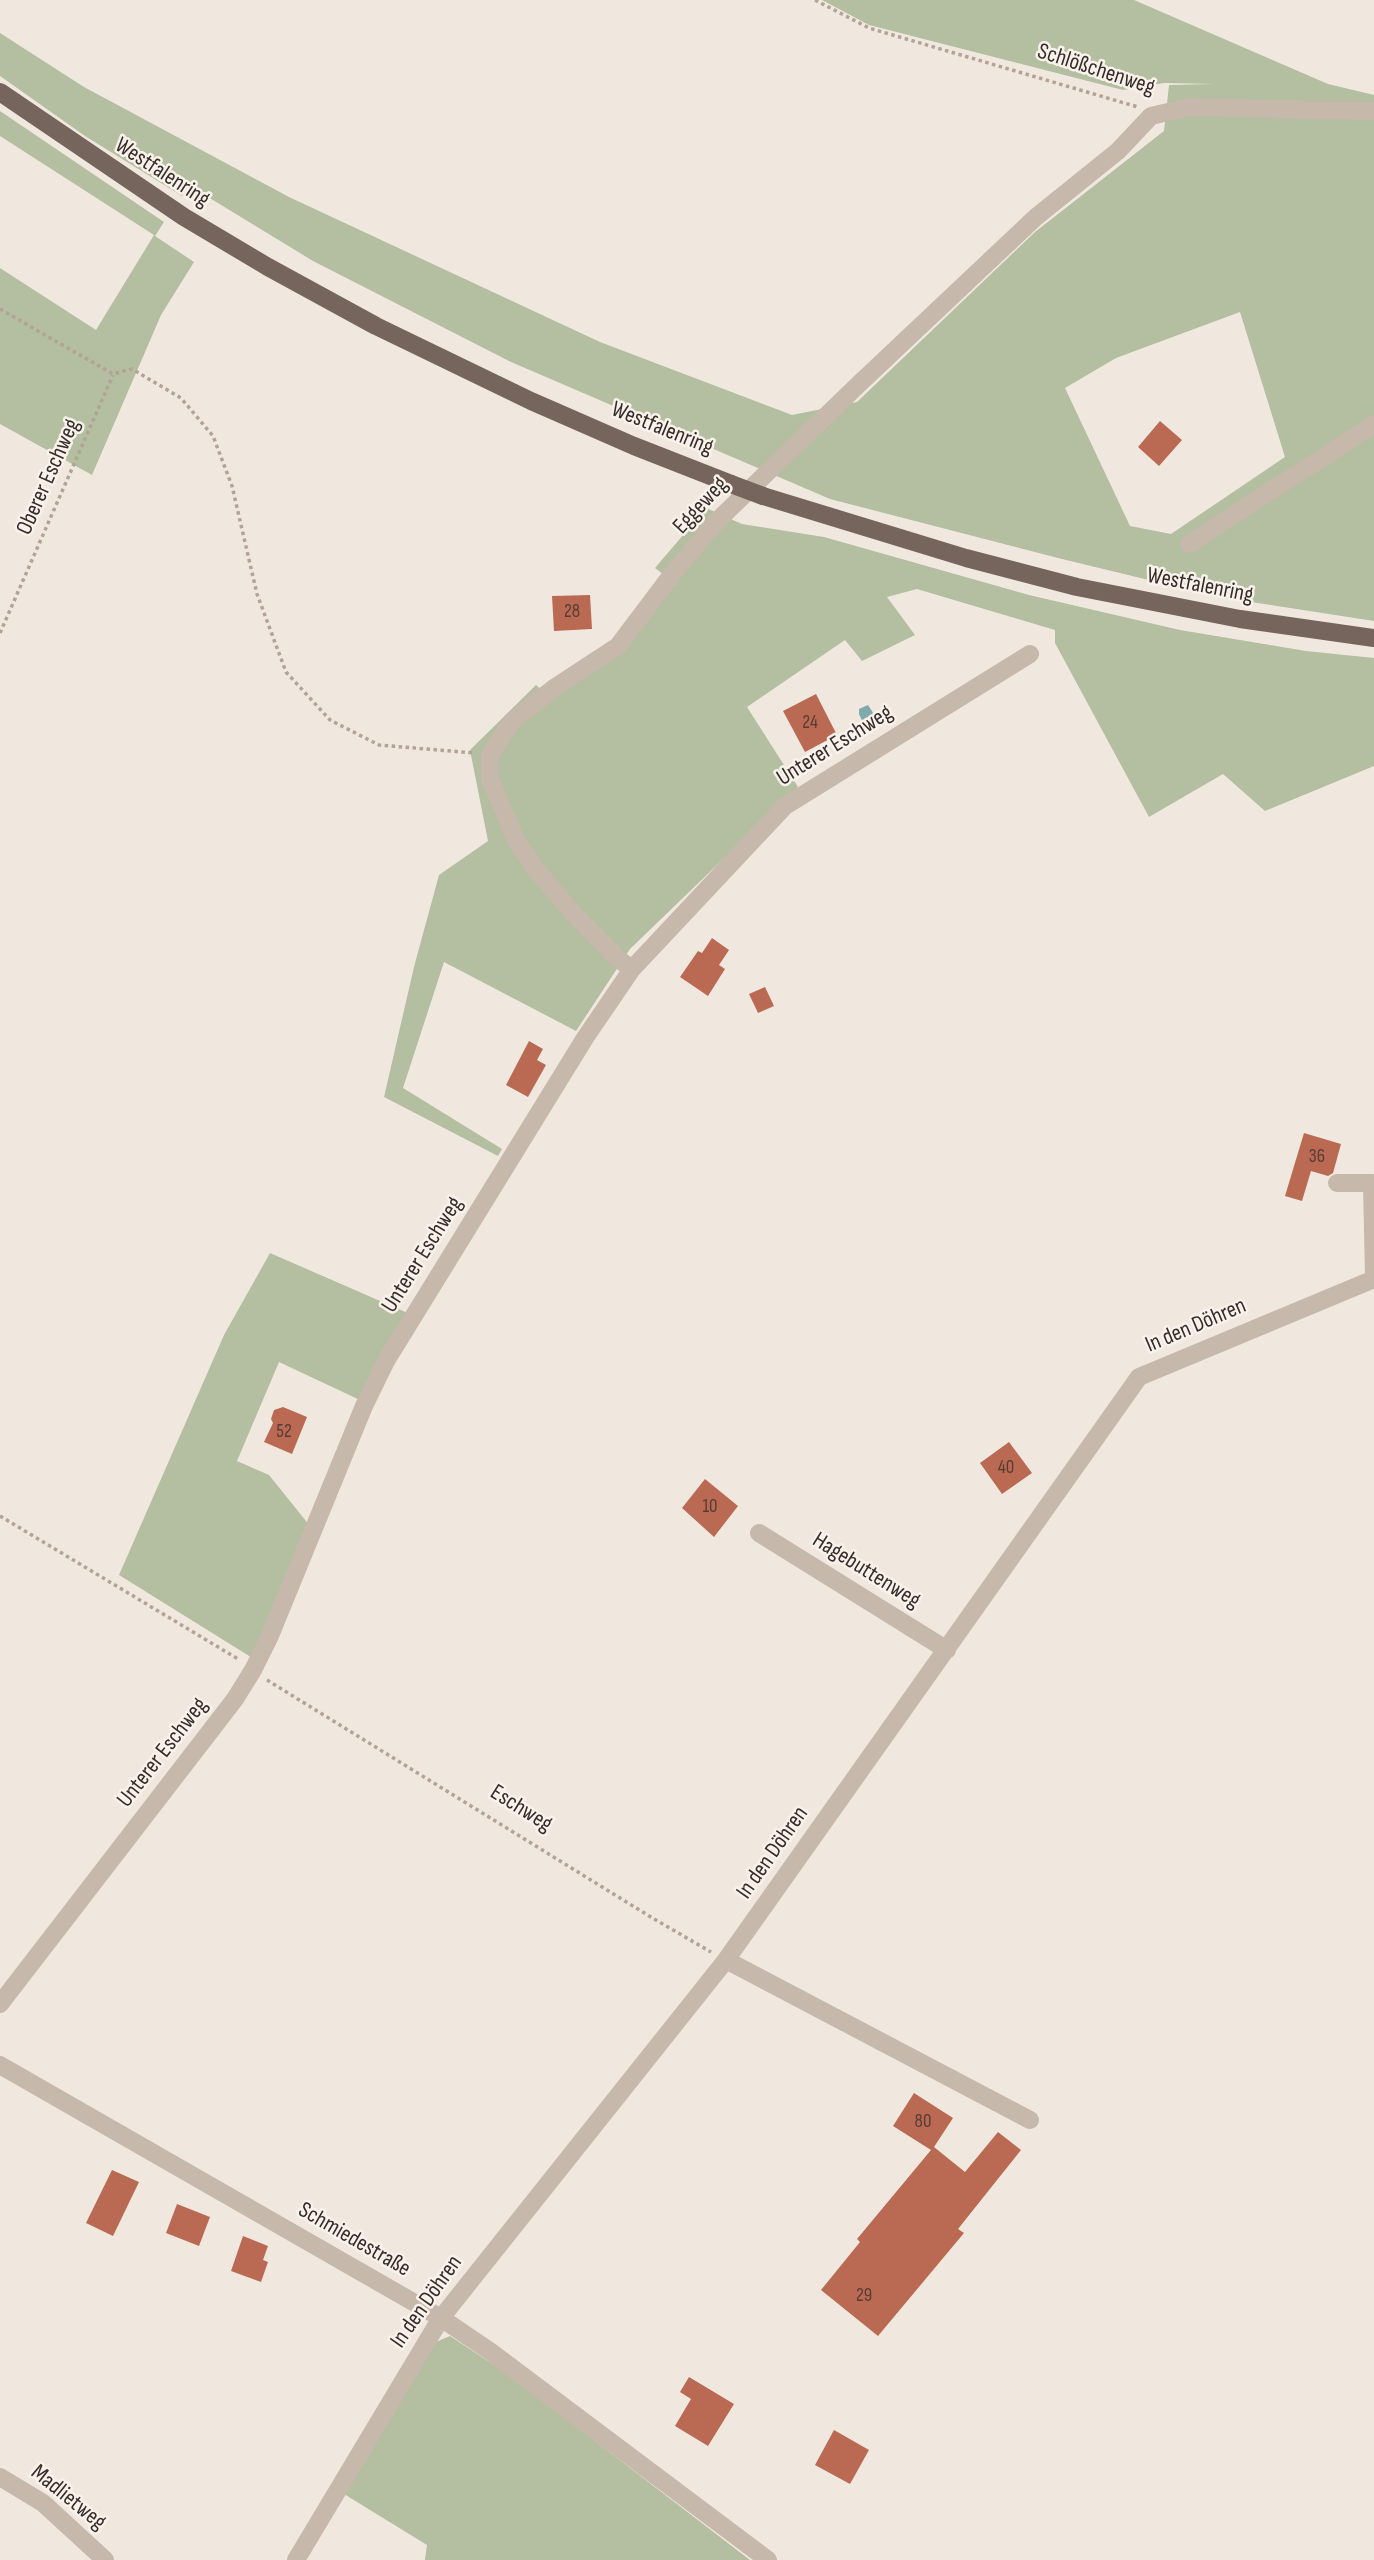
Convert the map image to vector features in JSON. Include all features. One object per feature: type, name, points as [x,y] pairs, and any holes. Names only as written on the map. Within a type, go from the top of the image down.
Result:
[{"type":"main road","name":"Westfalenring","points":[[0,92],[184,217],[268,267],[376,326],[531,401],[634,446],[763,496],[966,558],[1077,587],[1240,619],[1374,638]]},
{"type":"street","name":"Schlößchenweg","points":[[1152,116],[1189,107],[1374,111]]},
{"type":"street","name":"Eggeweg","points":[[490,755],[512,721],[554,688],[618,646],[673,572],[717,521],[850,392],[1036,217],[1118,151],[1152,116]]},
{"type":"street","points":[[1189,544],[1374,424]]},
{"type":"street","name":"Unterer Eschweg","points":[[0,2004],[235,1699],[253,1670],[269,1638],[364,1406],[386,1361],[585,1038],[632,969],[785,806],[1030,654]]},
{"type":"street","points":[[490,755],[490,779],[517,842],[573,914],[617,958],[632,969]]},
{"type":"street","points":[[1337,1183],[1372,1183],[1374,1278]]},
{"type":"street","name":"In den Döhren","points":[[296,2560],[441,2318],[726,1961],[1139,1377],[1374,1278]]},
{"type":"street","name":"Hagebuttenweg","points":[[760,1533],[947,1650]]},
{"type":"street","points":[[726,1961],[1030,2120]]},
{"type":"street","name":"Schmiedestraße","points":[[0,2065],[441,2318],[491,2352],[768,2560]]},
{"type":"street","name":"Madlietweg","points":[[0,2477],[43,2503],[105,2560]]},
{"type":"path","name":"Schlößchenweg","points":[[815,0],[869,28],[1133,104],[1152,116]]},
{"type":"path","points":[[0,309],[113,374],[132,369],[181,398],[213,436],[232,486],[257,594],[286,672],[330,720],[379,745],[490,755]]},
{"type":"path","name":"Oberer Eschweg","points":[[0,633],[113,374]]},
{"type":"path","name":"Eschweg","points":[[0,1516],[231,1653],[253,1670],[726,1961]]},
{"type":"green space","points":[[822,0],[1134,0],[1328,84],[1374,95],[1374,621],[1219,597],[830,499],[511,362],[313,261],[190,186],[182,196],[85,136],[0,76],[0,33],[84,87],[289,197],[600,342],[792,415],[857,402],[1035,232],[1164,131],[1169,85],[1215,84],[1164,83],[1123,90],[869,25]],"holes":[[[1240,312],[1285,457],[1171,534],[1130,526],[1065,388],[1116,358]]]},
{"type":"green space","points":[[0,111],[164,222],[155,236],[194,262],[161,315],[92,475],[0,424],[0,268],[96,330],[154,235],[0,136]]},
{"type":"green space","points":[[706,508],[742,524],[824,537],[1029,595],[1180,630],[1306,651],[1374,658],[1374,766],[1265,811],[1223,774],[1149,817],[1055,643],[1055,630],[917,589],[887,597],[915,635],[862,661],[845,640],[747,707],[798,787],[630,949],[576,1031],[444,962],[403,1088],[502,1149],[498,1156],[384,1097],[414,967],[439,875],[488,841],[470,750],[536,685],[553,700],[676,584],[655,568]]},
{"type":"green space","points":[[270,1253],[410,1314],[362,1401],[279,1362],[237,1461],[269,1475],[310,1526],[254,1659],[119,1575],[224,1335]]},
{"type":"green space","points":[[450,2336],[509,2375],[750,2560],[425,2560],[427,2545],[344,2494],[436,2342]]},
{"type":"water","points":[[868,705],[879,722],[875,730],[866,729],[859,714],[859,709]]},
{"type":"building","points":[[1160,421],[1182,440],[1159,466],[1138,447]]},
{"type":"building","points":[[590,595],[592,629],[554,631],[552,596]]},
{"type":"building","points":[[816,694],[837,735],[805,752],[783,711]]},
{"type":"building","points":[[712,938],[729,950],[719,965],[725,969],[708,996],[680,977],[698,951],[702,953]]},
{"type":"building","points":[[765,987],[774,1006],[758,1013],[749,994]]},
{"type":"building","points":[[529,1041],[543,1049],[537,1060],[546,1065],[528,1097],[506,1085]]},
{"type":"building","points":[[1304,1133],[1341,1144],[1333,1173],[1328,1176],[1311,1171],[1302,1201],[1285,1196]]},
{"type":"building","points":[[283,1407],[307,1417],[292,1454],[264,1442],[273,1423],[271,1419],[274,1410]]},
{"type":"building","points":[[1009,1442],[1032,1473],[1002,1494],[980,1463]]},
{"type":"building","points":[[705,1479],[738,1506],[714,1537],[682,1508]]},
{"type":"building","points":[[914,2093],[953,2118],[934,2147],[965,2172],[998,2132],[1021,2150],[958,2229],[964,2233],[878,2336],[821,2290],[860,2242],[857,2239],[931,2150],[893,2126]]},
{"type":"building","points":[[112,2170],[139,2182],[113,2236],[86,2223]]},
{"type":"building","points":[[177,2204],[210,2217],[199,2246],[166,2233]]},
{"type":"building","points":[[243,2236],[268,2246],[263,2260],[268,2262],[261,2282],[231,2271]]},
{"type":"building","points":[[689,2377],[734,2404],[708,2446],[675,2426],[691,2399],[680,2392]]},
{"type":"building","points":[[834,2430],[869,2450],[850,2484],[815,2465]]}]
